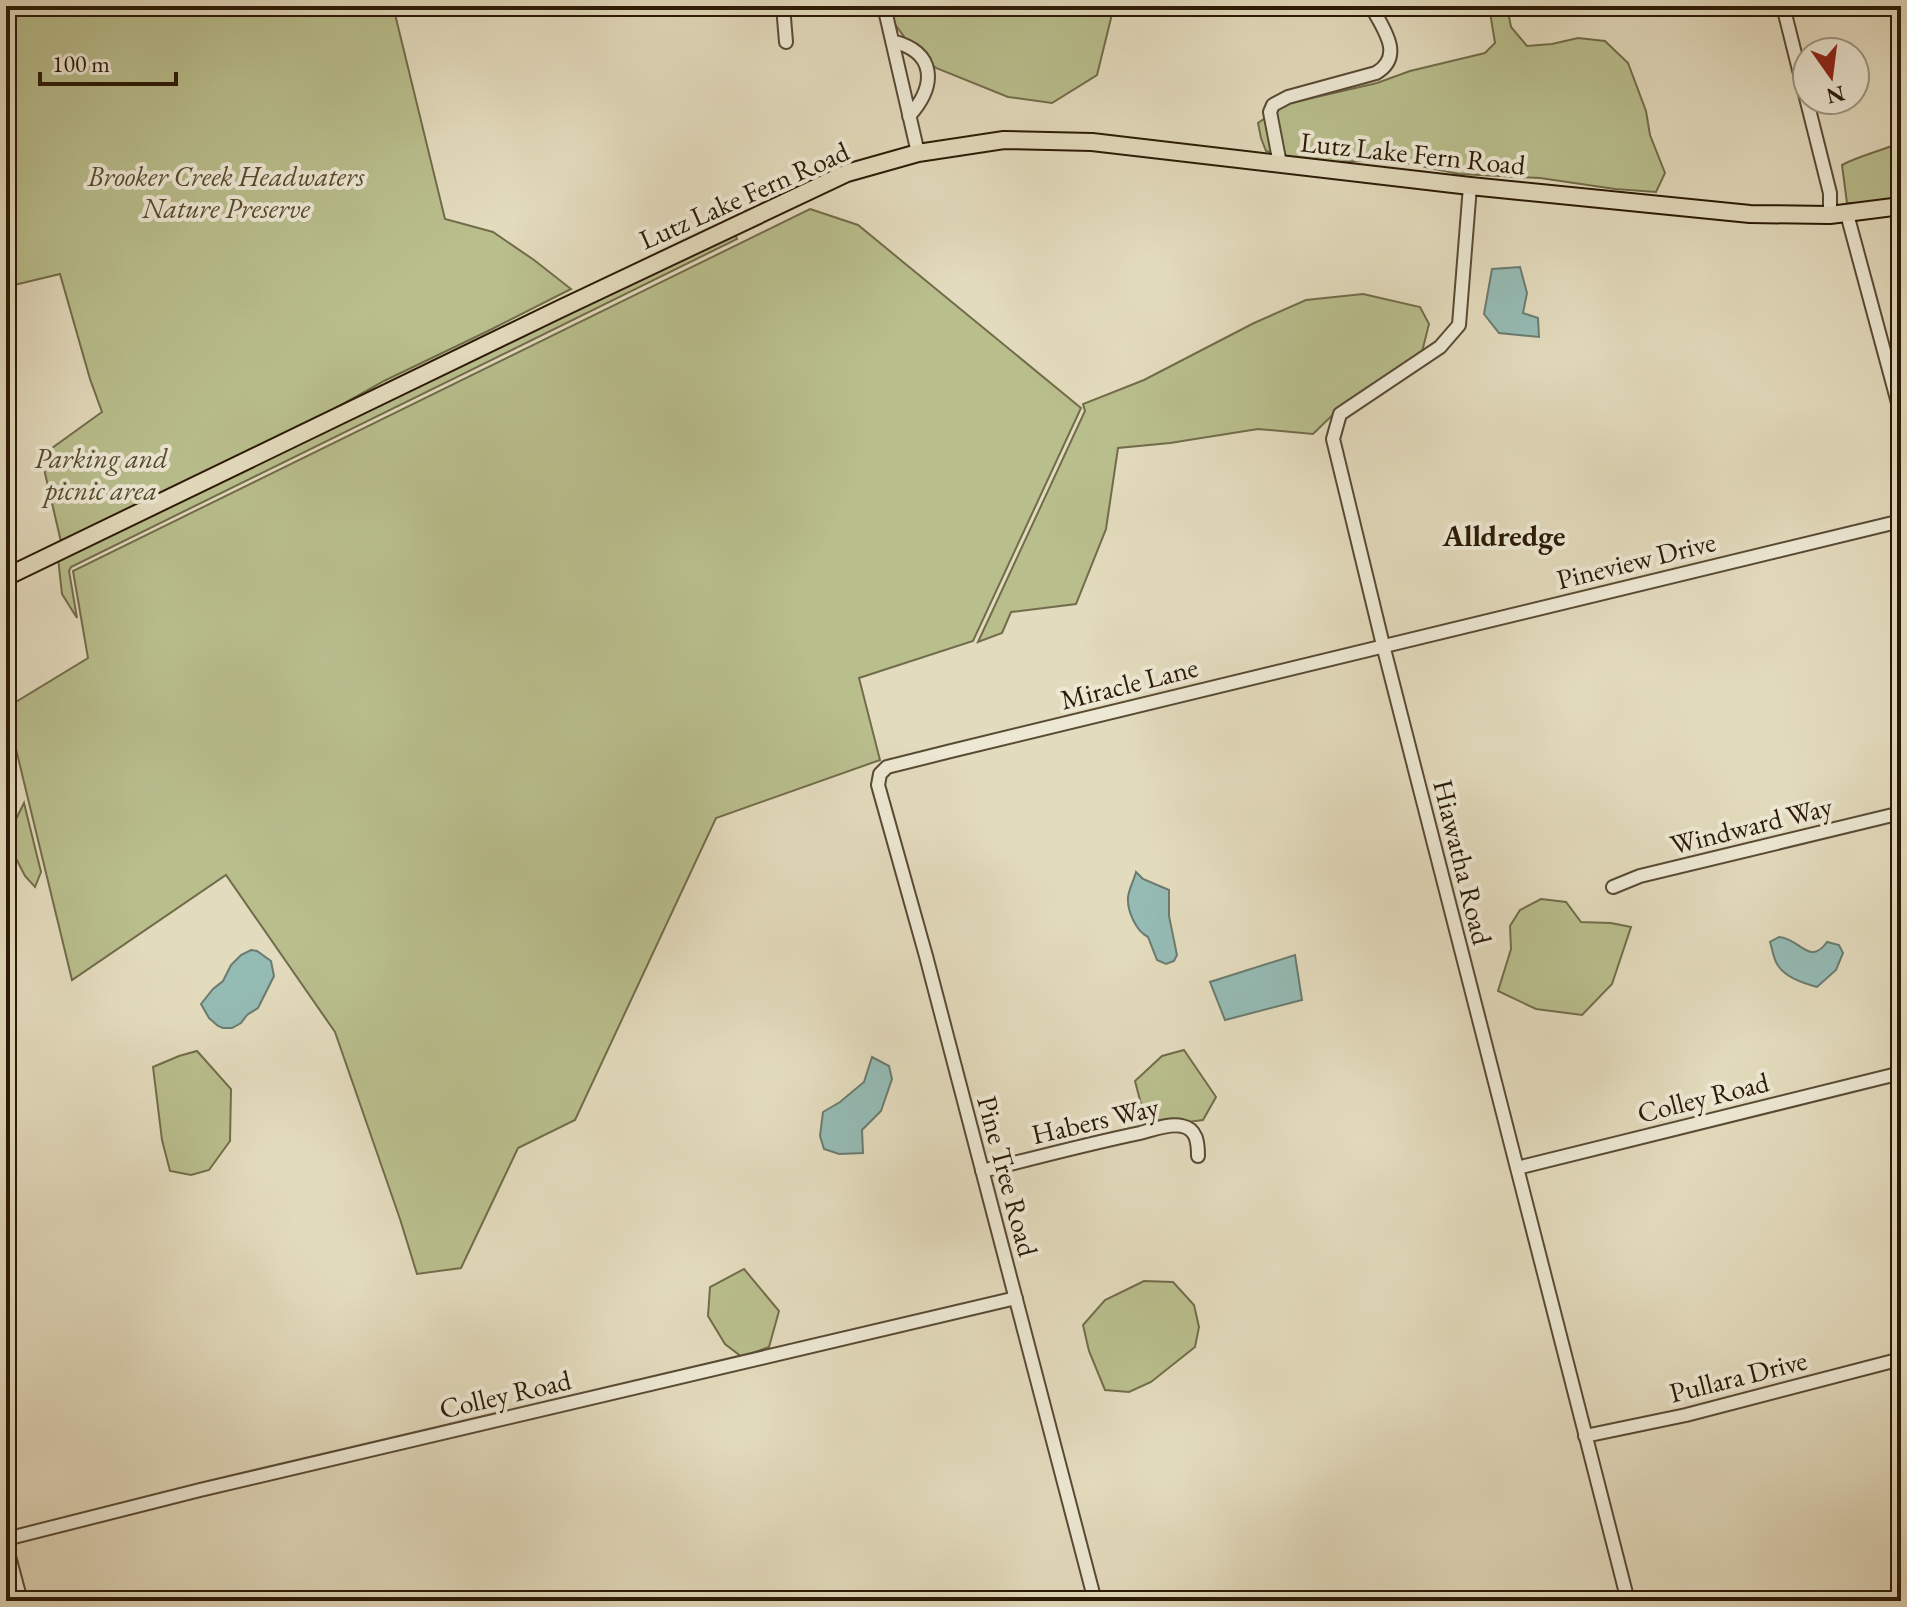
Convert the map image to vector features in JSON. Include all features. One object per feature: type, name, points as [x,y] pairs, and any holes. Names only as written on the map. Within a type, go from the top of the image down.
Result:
[{"type":"main road","name":"Lutz Lake Fern Road","points":[[6,577],[847,173],[918,153],[1004,140],[1092,142],[1470,186],[1750,214],[1839,215],[1901,206]]},
{"type":"street","points":[[783,6],[786,42]]},
{"type":"street","points":[[884,6],[918,153]]},
{"type":"street","points":[[1280,164],[1270,112],[1273,105],[1288,97],[1376,73],[1389,62],[1390,42],[1371,6]]},
{"type":"street","points":[[1783,6],[1830,193],[1901,414]]},
{"type":"street","points":[[892,41],[919,53],[927,68],[926,91],[909,116]]},
{"type":"street","name":"Hiawatha Road","points":[[1470,186],[1459,325],[1440,347],[1340,414],[1333,439],[1628,1601]]},
{"type":"street","name":"Pineview Drive","points":[[1383,645],[1901,521]]},
{"type":"street","name":"Miracle Lane","points":[[887,767],[1383,645]]},
{"type":"street","name":"Pine Tree Road","points":[[887,767],[880,774],[878,785],[926,956],[1095,1601]]},
{"type":"street","name":"Windward Way","points":[[1613,887],[1640,876],[1901,813]]},
{"type":"street","name":"Colley Road","points":[[1517,1168],[1901,1073]]},
{"type":"street","name":"Habers Way","points":[[982,1171],[1165,1127],[1183,1126],[1193,1131],[1198,1142],[1198,1156]]},
{"type":"street","name":"Colley Road","points":[[6,1542],[200,1490],[1016,1298]]},
{"type":"street","name":"Pullara Drive","points":[[1585,1436],[1686,1415],[1901,1359]]},
{"type":"street","points":[[6,1542],[21,1601]]},
{"type":"green space","name":"Brooker Creek Headwaters Nature Preserve","points":[[6,6],[393,6],[445,219],[493,232],[571,289],[384,381],[284,437],[62,546],[41,456],[102,412],[60,274],[6,287]]},
{"type":"green space","points":[[891,6],[1114,6],[1097,75],[1052,103],[1008,97],[936,68],[914,50],[894,23]]},
{"type":"green space","points":[[1489,6],[1507,6],[1511,27],[1527,46],[1578,38],[1605,41],[1628,63],[1665,173],[1656,192],[1540,178],[1459,174],[1392,160],[1335,162],[1295,159],[1266,151],[1258,123],[1286,104],[1485,53],[1495,43]]},
{"type":"green space","points":[[1901,142],[1901,197],[1874,203],[1847,203],[1842,165]]},
{"type":"green space","points":[[810,209],[858,225],[1081,408],[973,641],[859,678],[880,760],[716,818],[575,1120],[518,1148],[461,1268],[417,1274],[335,1032],[226,875],[72,980],[6,708],[88,658],[73,571]]},
{"type":"green space","points":[[735,233],[737,239],[71,567],[69,571],[77,618],[62,594],[58,558]]},
{"type":"green space","points":[[1363,294],[1420,307],[1429,324],[1422,352],[1347,401],[1313,434],[1258,429],[1118,448],[1106,529],[1076,604],[1011,612],[1002,633],[978,642],[1085,411],[1083,404],[1144,380],[1254,323],[1306,300]]},
{"type":"green space","points":[[24,803],[41,872],[35,887],[25,876],[6,839]]},
{"type":"green space","points":[[1541,899],[1566,902],[1581,922],[1631,927],[1612,984],[1582,1015],[1536,1009],[1498,991],[1511,949],[1510,926],[1520,910]]},
{"type":"green space","points":[[1184,1050],[1216,1097],[1203,1120],[1165,1125],[1142,1108],[1135,1081],[1162,1056]]},
{"type":"green space","points":[[197,1051],[231,1089],[230,1141],[209,1170],[191,1175],[170,1171],[162,1140],[153,1067]]},
{"type":"green space","points":[[744,1269],[779,1311],[769,1347],[742,1357],[725,1344],[708,1316],[710,1287]]},
{"type":"green space","points":[[1144,1281],[1173,1282],[1194,1305],[1199,1327],[1195,1347],[1151,1382],[1129,1392],[1105,1390],[1089,1351],[1083,1325],[1105,1300]]},
{"type":"water","points":[[1520,267],[1527,293],[1523,313],[1538,318],[1539,337],[1499,333],[1484,314],[1492,269]]},
{"type":"water","points":[[1136,872],[1143,879],[1169,890],[1169,916],[1177,955],[1174,961],[1166,964],[1157,960],[1148,937],[1133,920],[1128,897]]},
{"type":"water","points":[[1779,937],[1809,952],[1821,949],[1827,942],[1839,945],[1843,953],[1836,970],[1817,987],[1794,979],[1779,967],[1770,942]]},
{"type":"water","points":[[251,950],[271,961],[274,976],[258,1008],[241,1023],[232,1028],[223,1028],[209,1018],[201,1004],[223,981],[231,965]]},
{"type":"water","points":[[1295,955],[1302,1000],[1225,1020],[1210,982]]},
{"type":"water","points":[[872,1057],[889,1066],[892,1079],[881,1111],[862,1130],[863,1153],[839,1154],[824,1149],[820,1136],[823,1112],[864,1082]]},
{"type":"district","name":"Alldredge","points":[[1504,535]]},
{"type":"park label","name":"Parking and picnic area","points":[[101,474]]}]
